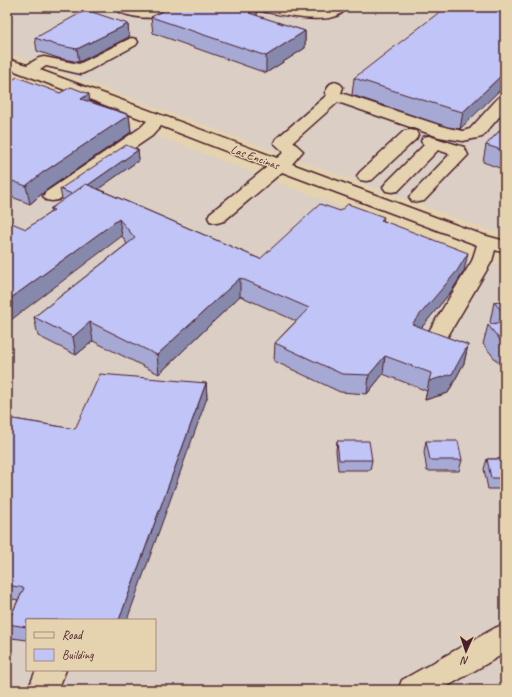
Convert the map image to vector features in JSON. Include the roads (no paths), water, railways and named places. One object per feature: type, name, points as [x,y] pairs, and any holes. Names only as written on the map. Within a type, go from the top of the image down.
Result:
[{"type":"street","points":[[120,7],[135,12],[158,15],[167,14],[185,7]]},
{"type":"street","points":[[261,7],[289,13],[328,14],[335,13],[339,7]]},
{"type":"street","points":[[28,71],[44,61],[81,69],[131,42]]},
{"type":"street","name":"Las Encinas","points":[[7,62],[157,120],[496,245]]},
{"type":"street","points":[[217,217],[280,166],[294,151],[282,143],[335,92],[409,128],[435,143],[458,151],[459,154],[418,197]]},
{"type":"street","points":[[409,128],[463,136],[470,135],[476,133],[505,100]]},
{"type":"street","points":[[52,196],[146,132],[157,120]]},
{"type":"street","points":[[366,176],[409,128]]},
{"type":"street","points":[[392,187],[435,143]]},
{"type":"street","points":[[434,341],[482,261],[496,245]]},
{"type":"street","points":[[413,690],[505,637]]},
{"type":"street","points":[[43,690],[51,671]]}]
